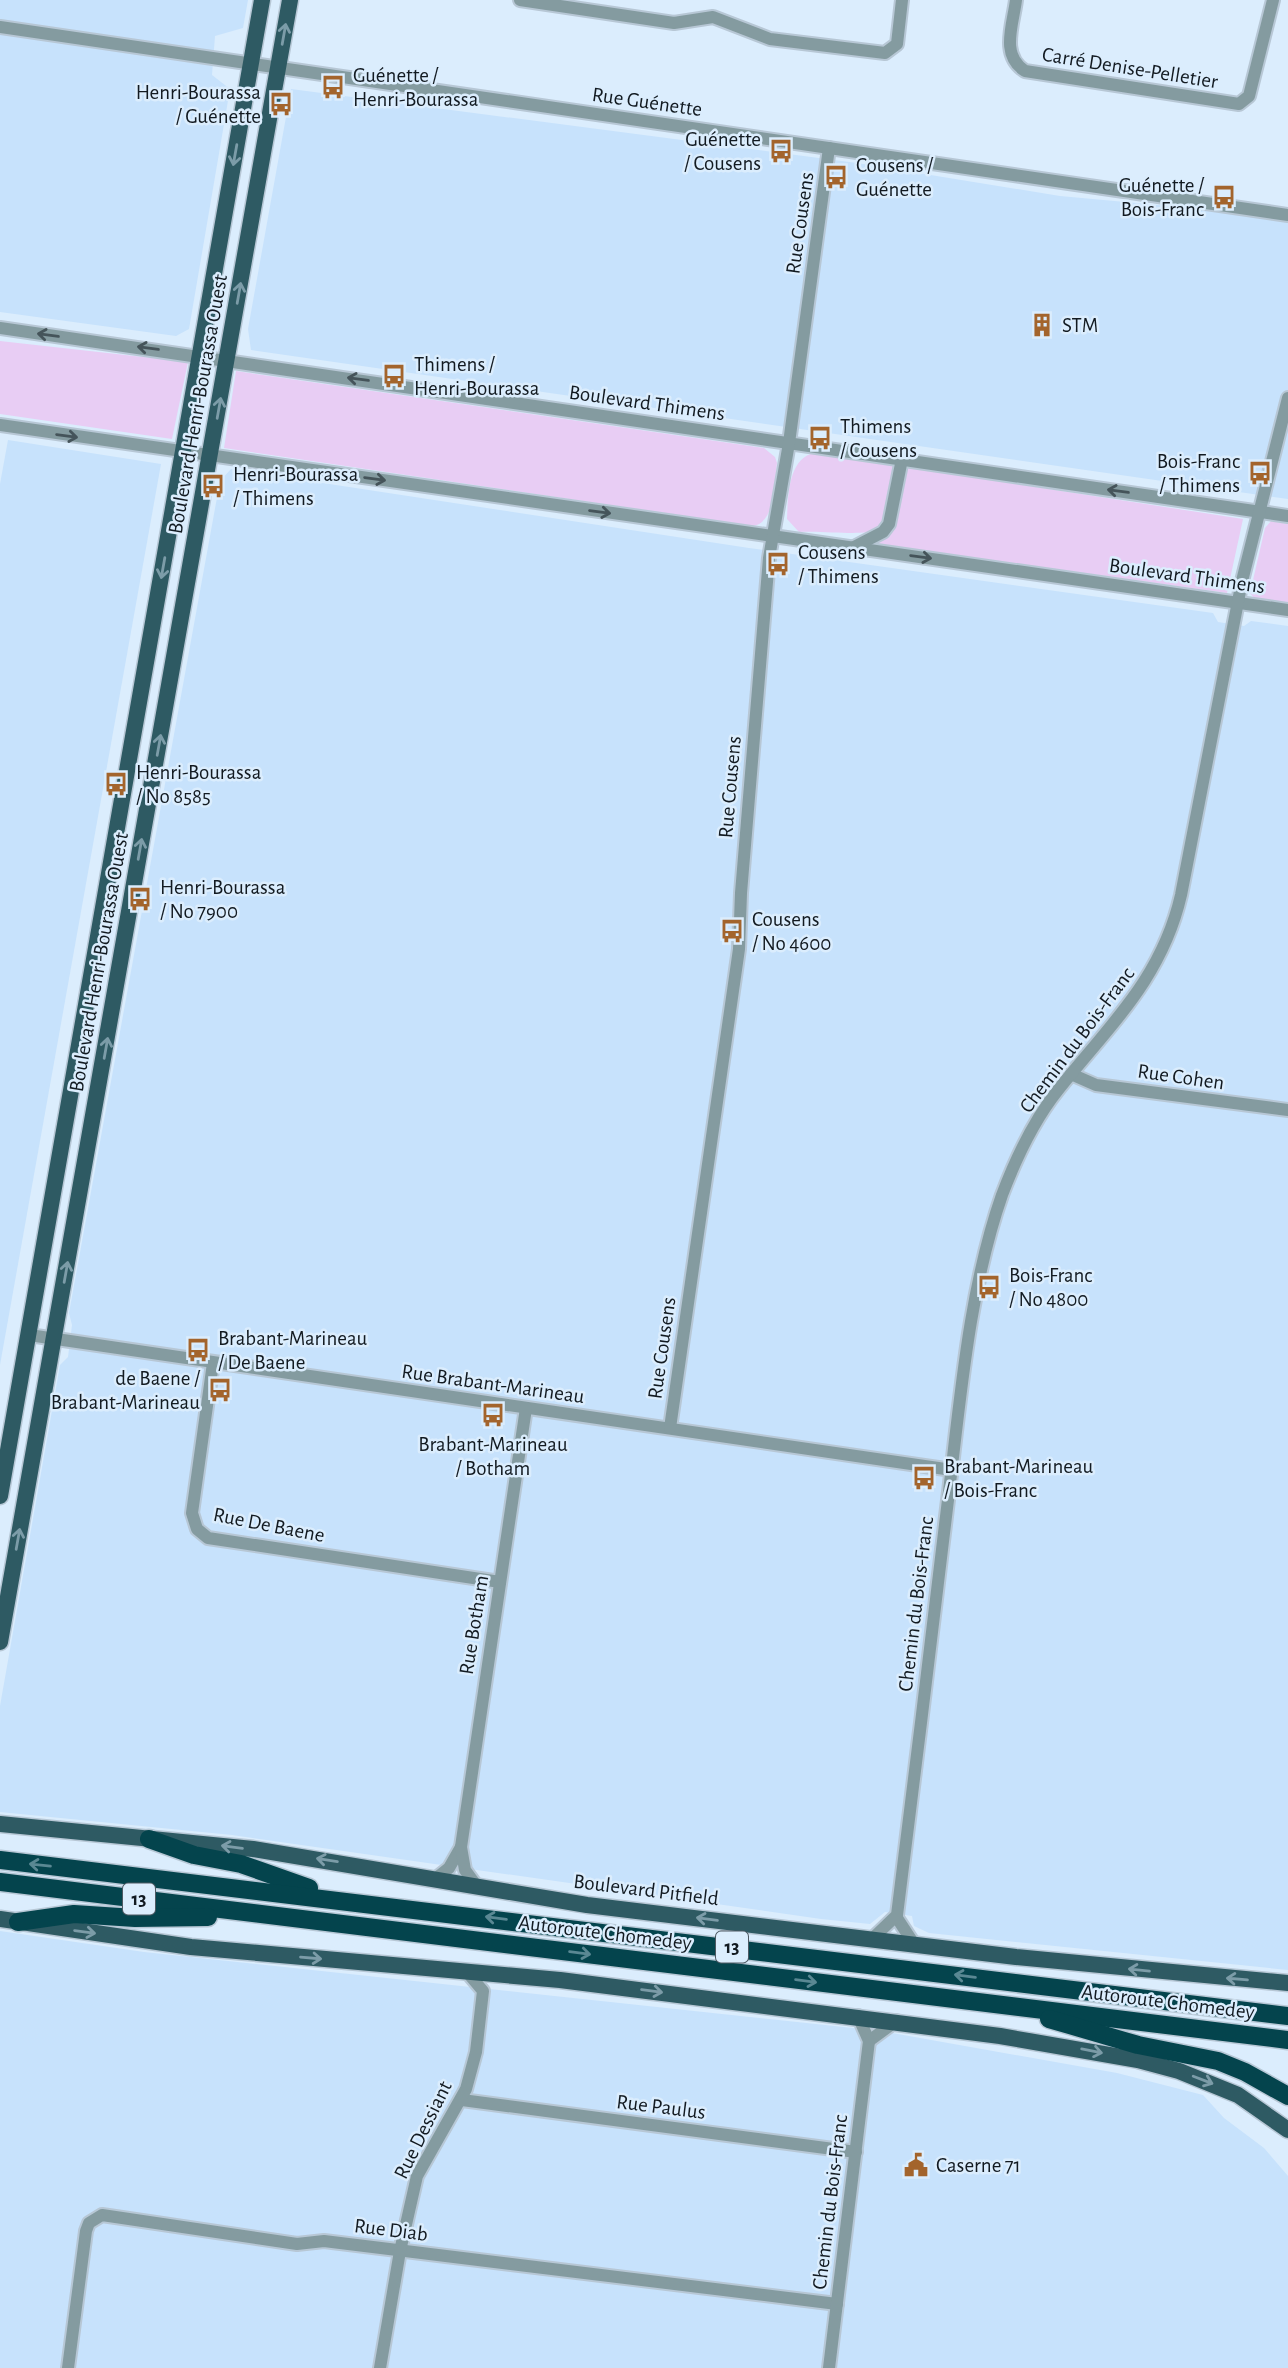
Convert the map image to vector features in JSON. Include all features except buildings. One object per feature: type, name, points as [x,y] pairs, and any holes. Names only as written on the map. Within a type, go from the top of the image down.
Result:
[{"type":"highway","points":[[149,1839],[194,1855],[241,1864],[339,1899]]},
{"type":"highway","name":"Autoroute Chomedey","points":[[0,1860],[1288,2016]]},
{"type":"highway","name":"Autoroute Chomedey","points":[[0,1882],[1288,2040]]},
{"type":"highway","points":[[9,1921],[74,1913],[135,1917],[278,1916]]},
{"type":"highway","points":[[1002,2005],[1138,2045],[1218,2062],[1245,2072],[1285,2095]]},
{"type":"main road","name":"Boulevard Henri-Bourassa Ouest","points":[[0,1496],[262,0]]},
{"type":"main road","name":"Boulevard Henri-Bourassa Ouest","points":[[0,1642],[3,1606],[53,1339],[290,0]]},
{"type":"main road","name":"Boulevard Pitfield","points":[[0,1824],[253,1849],[478,1888],[872,1939],[1288,1983]]},
{"type":"main road","points":[[9,1921],[191,1947],[503,1975],[858,2016],[1138,2060],[1179,2071],[1226,2089],[1263,2110],[1288,2130]]},
{"type":"street","points":[[520,0],[674,23],[713,17],[770,39],[885,53],[897,44],[902,0]]},
{"type":"street","name":"Carré Denise-Pelletier","points":[[1016,0],[1009,52],[1013,64],[1025,71],[1238,104],[1249,96],[1273,0]]},
{"type":"street","name":"Rue Guénette","points":[[0,27],[1288,215]]},
{"type":"street","name":"Rue Cousens","points":[[670,1428],[739,948],[742,880],[769,558],[789,443],[829,148]]},
{"type":"street","name":"Boulevard Thimens","points":[[0,328],[1288,516]]},
{"type":"street","name":"Chemin du Bois-Franc","points":[[897,1918],[952,1470],[976,1302],[994,1221],[1026,1141],[1052,1099],[1144,985],[1169,939],[1181,895],[1258,512],[1288,398]]},
{"type":"street","name":"Boulevard Thimens","points":[[0,425],[1288,610]]},
{"type":"street","points":[[853,547],[883,532],[889,524],[902,459]]},
{"type":"street","name":"Rue Cohen","points":[[1071,1074],[1096,1085],[1288,1110]]},
{"type":"street","name":"Rue Brabant-Marineau","points":[[29,1335],[952,1470]]},
{"type":"street","name":"Rue De Baene","points":[[213,1363],[192,1513],[197,1530],[208,1538],[500,1582]]},
{"type":"street","name":"Rue Botham","points":[[478,1888],[465,1870],[461,1847],[526,1408]]},
{"type":"street","name":"Rue Botham","points":[[434,1880],[449,1868],[461,1847]]},
{"type":"street","points":[[872,1939],[897,1918],[914,1944]]},
{"type":"street","points":[[467,1972],[482,1991],[503,1975]]},
{"type":"street","name":"Rue Dessiant","points":[[380,2368],[400,2251],[417,2176],[462,2100],[476,2052],[482,1991]]},
{"type":"street","points":[[858,2016],[869,2041],[896,2021]]},
{"type":"street","name":"Chemin du Bois-Franc","points":[[830,2368],[869,2041]]},
{"type":"street","name":"Rue Paulus","points":[[462,2100],[856,2151]]},
{"type":"street","name":"Rue Diab","points":[[68,2368],[86,2231],[94,2218],[102,2215],[297,2244],[324,2241],[838,2304]]},
{"type":"shaded area","points":[[0,0],[248,0],[243,28],[215,36],[212,75],[230,89],[189,329],[176,336],[0,312]]},
{"type":"shaded area","points":[[291,89],[857,163],[1060,196],[1288,217],[1288,499],[251,350],[248,329]]},
{"type":"shaded area","points":[[0,341],[188,362],[172,439],[0,414]]},
{"type":"shaded area","points":[[236,371],[764,448],[775,457],[777,463],[770,510],[761,523],[753,526],[224,448]]},
{"type":"shaded area","points":[[8,440],[161,464],[0,1365],[0,484]]},
{"type":"shaded area","points":[[815,453],[1243,519],[1227,593],[877,544],[876,530],[850,533],[799,532],[787,519],[791,479],[799,462]]},
{"type":"shaded area","points":[[231,469],[749,548],[1213,613],[1218,622],[1244,626],[1251,621],[1288,626],[1288,1970],[929,1933],[914,1926],[912,1916],[885,1912],[870,1924],[821,1919],[232,1835],[0,1812],[0,1706],[60,1365],[68,1357],[72,1325],[69,1313],[220,481]]},
{"type":"shaded area","points":[[1271,521],[1288,524],[1288,603],[1254,598],[1250,593],[1265,528]]},
{"type":"shaded area","points":[[0,1931],[144,1952],[881,2031],[1117,2073],[1203,2095],[1224,2118],[1264,2148],[1288,2176],[1288,2368],[0,2368]]},
{"type":"place","name":"Guénette / Henri-Bourassa","points":[[333,87]]},
{"type":"place","name":"Henri-Bourassa / Guénette","points":[[281,104]]},
{"type":"place","name":"Guénette / Cousens","points":[[781,151]]},
{"type":"place","name":"Cousens / Guénette","points":[[836,177]]},
{"type":"place","name":"Guénette / Bois-Franc","points":[[1224,197]]},
{"type":"place","name":"STM","points":[[1042,325]]},
{"type":"place","name":"Thimens / Henri-Bourassa","points":[[394,376]]},
{"type":"place","name":"Thimens / Cousens","points":[[820,438]]},
{"type":"place","name":"Bois-Franc / Thimens","points":[[1260,473]]},
{"type":"place","name":"Henri-Bourassa / Thimens","points":[[213,486]]},
{"type":"place","name":"Cousens / Thimens","points":[[778,564]]},
{"type":"place","name":"Henri-Bourassa / No 8585","points":[[116,784]]},
{"type":"place","name":"Henri-Bourassa / No 7900","points":[[140,899]]},
{"type":"place","name":"Cousens / No 4600","points":[[732,931]]},
{"type":"place","name":"Bois-Franc / No 4800","points":[[989,1287]]},
{"type":"place","name":"Brabant-Marineau / De Baene","points":[[198,1350]]},
{"type":"place","name":"de Baene / Brabant-Marineau","points":[[220,1390]]},
{"type":"place","name":"Brabant-Marineau / Botham","points":[[493,1415]]},
{"type":"place","name":"Brabant-Marineau / Bois-Franc","points":[[924,1478]]},
{"type":"place","name":"Caserne 71","points":[[916,2165]]}]
